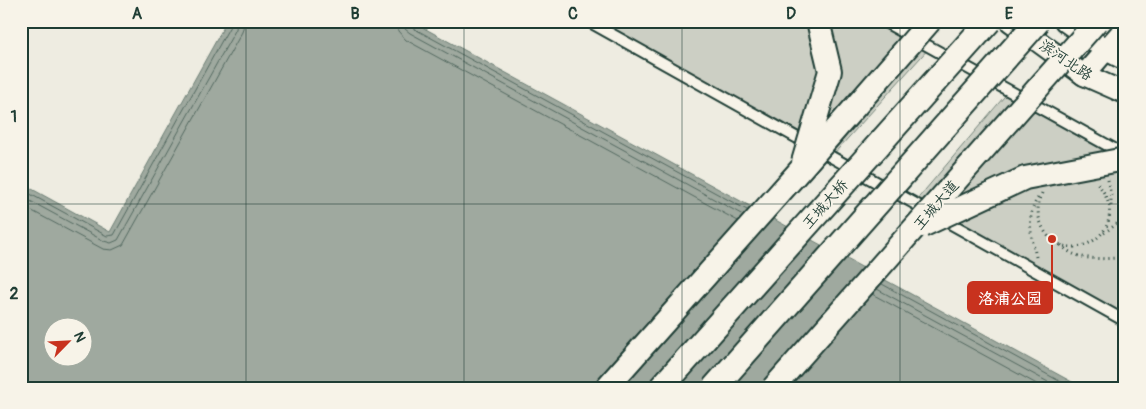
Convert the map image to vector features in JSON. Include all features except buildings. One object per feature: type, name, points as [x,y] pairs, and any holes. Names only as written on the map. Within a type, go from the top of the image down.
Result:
[{"type":"highway","name":"王城大桥","points":[[661,388],[989,21]]},
{"type":"highway","points":[[714,388],[1038,21]]},
{"type":"main road","points":[[801,169],[830,70],[818,21]]},
{"type":"main road","points":[[606,388],[930,21]]},
{"type":"main road","name":"滨河北路","points":[[1010,21],[1084,75],[1125,93]]},
{"type":"main road","name":"滨河北路","points":[[1065,21],[1106,50],[1125,60]]},
{"type":"main road","name":"王城大道","points":[[773,388],[1097,21]]},
{"type":"main road","points":[[1084,75],[1125,28]]},
{"type":"main road","points":[[914,230],[1025,178],[1125,159]]},
{"type":"street","points":[[588,21],[1125,320]]},
{"type":"street","points":[[883,21],[1125,155]]},
{"type":"path","points":[[1092,179],[1106,193],[1110,209],[1108,224],[1104,232],[1092,243]]},
{"type":"path","points":[[1043,275],[1030,232],[1030,218],[1034,203],[1044,190],[1038,204],[1038,219],[1048,237],[1075,255],[1088,258],[1125,258]]},
{"type":"path","points":[[1061,245],[1077,247],[1092,243],[1125,218]]},
{"type":"shaded area","points":[[588,21],[883,21],[930,47],[831,157]]},
{"type":"shaded area","points":[[1009,91],[1125,155],[1125,321],[914,203]]},
{"type":"water","points":[[227,21],[411,21],[1083,388],[21,388],[21,183],[110,232]]},
{"type":"place","name":"洛浦公园","points":[[1052,239]]}]
